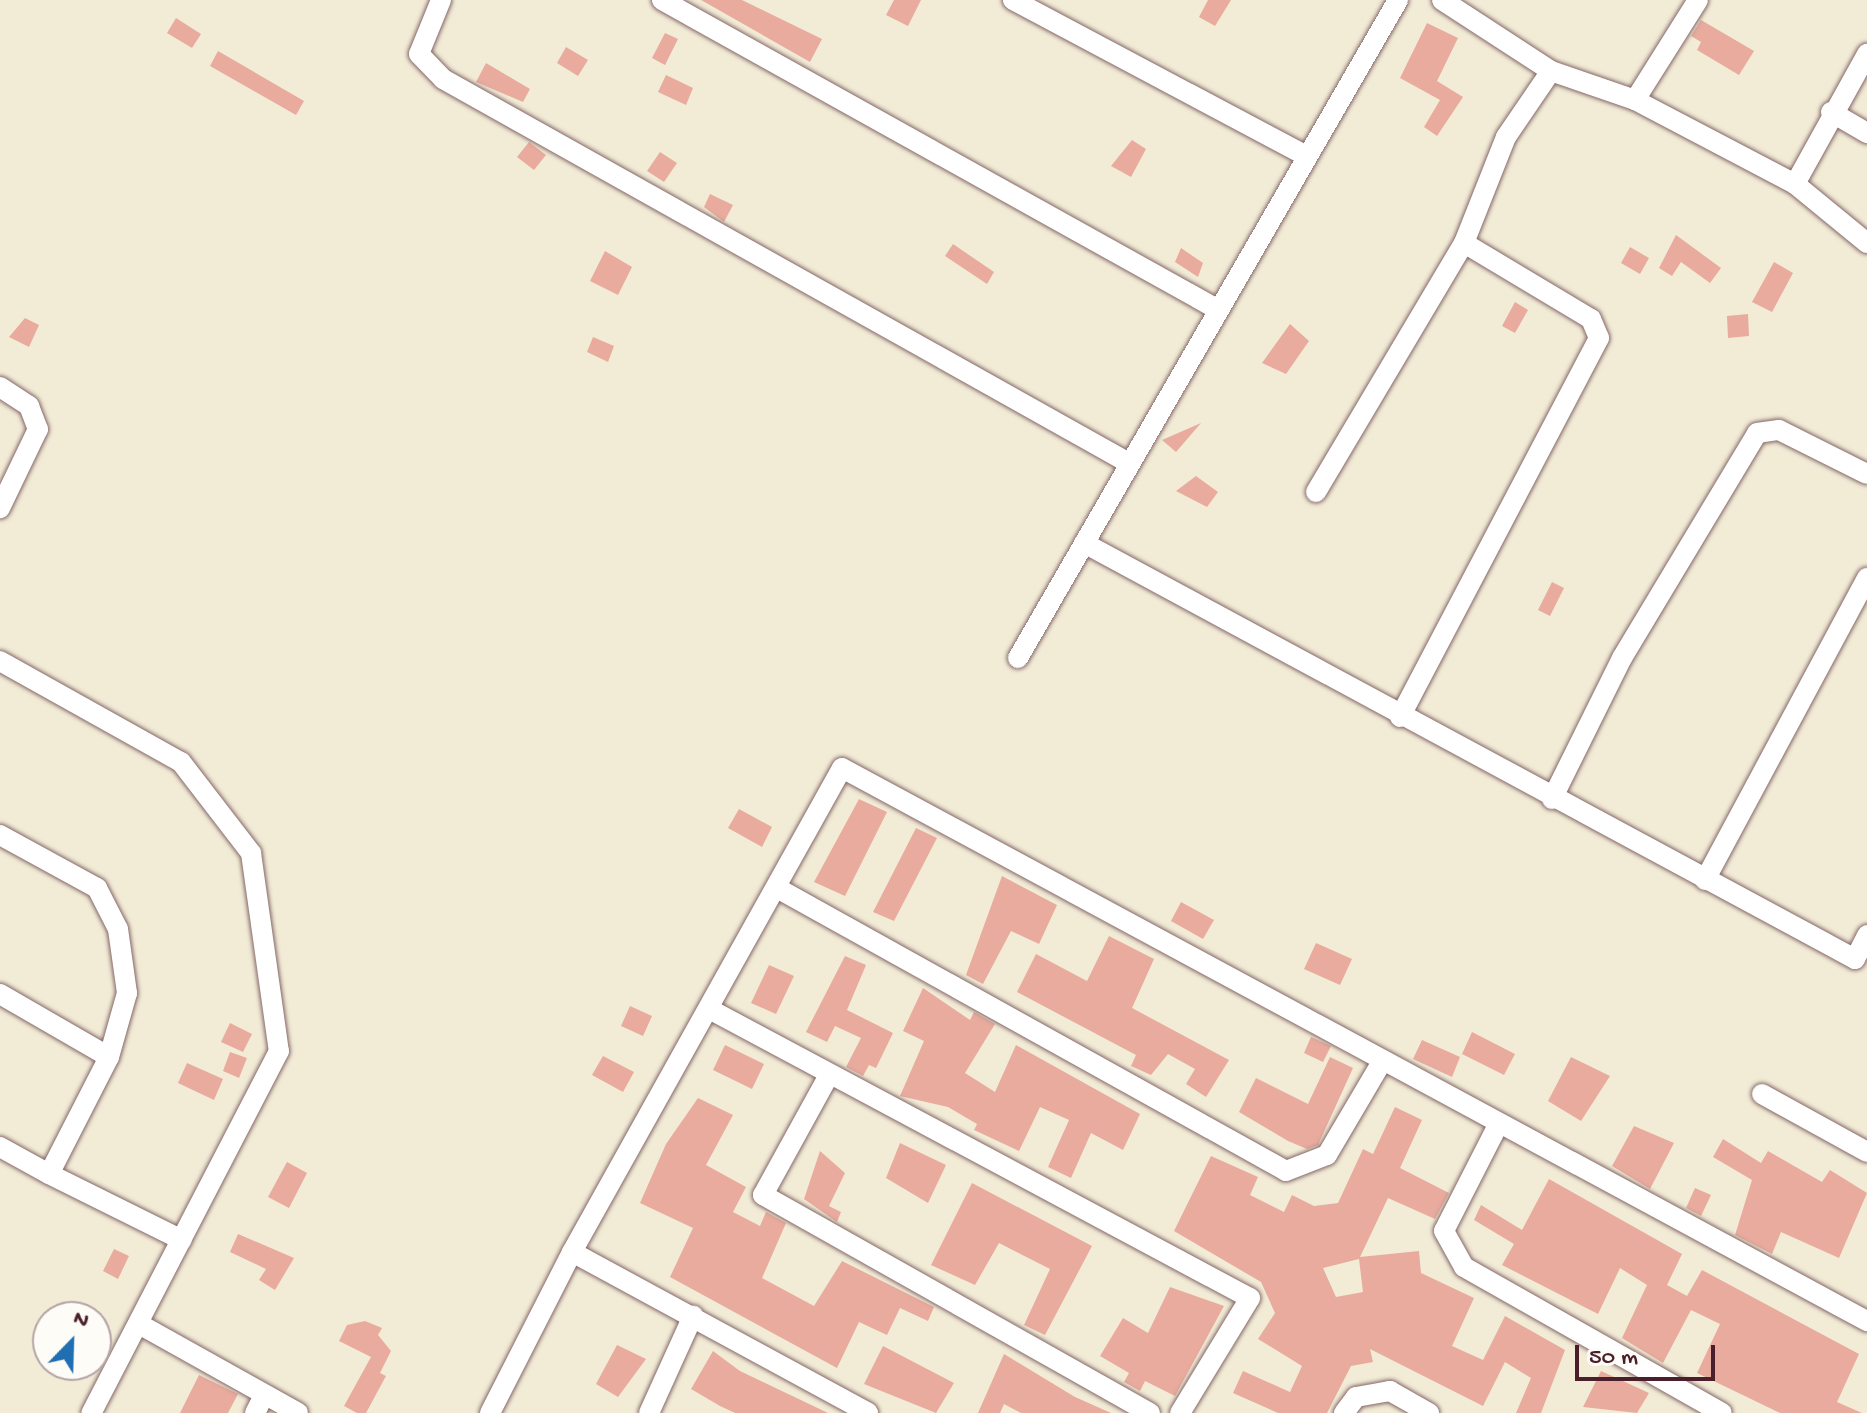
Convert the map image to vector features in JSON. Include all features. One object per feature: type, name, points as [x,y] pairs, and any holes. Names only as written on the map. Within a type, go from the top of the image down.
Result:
[{"type":"street","points":[[441,0],[419,54],[436,74],[1129,463]]},
{"type":"street","points":[[662,0],[1217,309]]},
{"type":"street","points":[[1013,0],[1304,155]]},
{"type":"street","points":[[1018,658],[1304,155],[1398,0]]},
{"type":"street","points":[[1442,0],[1551,71],[1635,100],[1795,184],[1867,243]]},
{"type":"street","points":[[1635,100],[1698,0]]},
{"type":"street","points":[[1795,184],[1831,112],[1867,54]]},
{"type":"street","points":[[1316,492],[1464,243],[1506,137],[1551,71]]},
{"type":"street","points":[[1831,112],[1867,133]]},
{"type":"street","points":[[1400,717],[1599,338],[1591,319],[1464,243]]},
{"type":"street","points":[[0,387],[29,406],[38,429],[0,508]]},
{"type":"street","points":[[1552,799],[1622,658],[1757,433],[1779,430],[1867,474]]},
{"type":"street","points":[[1084,543],[1400,717],[1861,963],[1867,935]]},
{"type":"street","points":[[1705,880],[1867,578]]},
{"type":"street","points":[[0,661],[181,762],[251,853],[279,1051],[91,1413]]},
{"type":"street","points":[[490,1413],[572,1252],[711,1010],[842,768],[1867,1321]]},
{"type":"street","points":[[0,835],[97,888],[118,929],[127,993],[109,1057],[49,1174]]},
{"type":"street","points":[[777,888],[1286,1171],[1327,1155],[1383,1060]]},
{"type":"street","points":[[0,994],[109,1057]]},
{"type":"street","points":[[711,1010],[1250,1298],[1180,1413]]},
{"type":"street","points":[[829,1075],[763,1195],[1150,1413]]},
{"type":"street","points":[[1762,1094],[1867,1152]]},
{"type":"street","points":[[1499,1123],[1444,1231],[1464,1267],[1722,1413]]},
{"type":"street","points":[[0,1147],[182,1240]]},
{"type":"street","points":[[572,1252],[868,1413]]},
{"type":"street","points":[[649,1413],[693,1316]]},
{"type":"street","points":[[139,1324],[259,1404],[298,1413]]},
{"type":"street","points":[[1344,1413],[1356,1397],[1390,1391],[1429,1413]]},
{"type":"building","points":[[701,0],[742,0],[822,39],[810,62]]},
{"type":"building","points":[[894,0],[921,0],[908,26],[886,15]]},
{"type":"building","points":[[1208,0],[1231,0],[1215,26],[1199,17]]},
{"type":"building","points":[[176,18],[201,34],[192,48],[167,33]]},
{"type":"building","points":[[1701,20],[1754,51],[1739,75],[1697,50],[1701,42],[1691,36]]},
{"type":"building","points":[[1427,23],[1458,38],[1437,81],[1463,97],[1437,136],[1424,127],[1440,100],[1400,78]]},
{"type":"building","points":[[665,33],[678,39],[665,65],[652,58]]},
{"type":"building","points":[[566,47],[588,60],[578,76],[557,63]]},
{"type":"building","points":[[218,51],[304,101],[296,115],[210,66]]},
{"type":"building","points":[[486,63],[530,89],[523,102],[476,82]]},
{"type":"building","points":[[666,75],[693,88],[686,105],[658,92]]},
{"type":"building","points":[[1132,140],[1146,149],[1131,177],[1111,166]]},
{"type":"building","points":[[529,142],[546,155],[534,170],[517,157]]},
{"type":"building","points":[[660,152],[677,163],[664,182],[647,171]]},
{"type":"building","points":[[710,194],[733,205],[724,222],[704,207]]},
{"type":"building","points":[[1676,235],[1721,268],[1710,283],[1681,262],[1672,276],[1659,268]]},
{"type":"building","points":[[953,244],[994,272],[987,284],[945,256]]},
{"type":"building","points":[[1630,247],[1649,258],[1640,274],[1621,263]]},
{"type":"building","points":[[1181,248],[1203,263],[1198,277],[1175,262]]},
{"type":"building","points":[[605,251],[632,267],[618,295],[590,281]]},
{"type":"building","points":[[1774,262],[1793,273],[1772,312],[1752,302]]},
{"type":"building","points":[[1515,302],[1528,310],[1515,333],[1502,326]]},
{"type":"building","points":[[1748,314],[1749,336],[1728,338],[1727,316]]},
{"type":"building","points":[[25,318],[39,325],[29,347],[9,337]]},
{"type":"building","points":[[1290,324],[1309,341],[1286,374],[1262,363]]},
{"type":"building","points":[[593,337],[614,346],[608,362],[587,352]]},
{"type":"building","points":[[1201,423],[1176,452],[1162,440]]},
{"type":"building","points":[[1196,476],[1218,492],[1207,507],[1176,491]]},
{"type":"building","points":[[1552,582],[1564,588],[1550,616],[1538,610]]},
{"type":"building","points":[[859,799],[887,812],[845,896],[814,882]]},
{"type":"building","points":[[739,809],[772,827],[762,847],[728,828]]},
{"type":"building","points":[[916,828],[937,838],[894,921],[873,912]]},
{"type":"building","points":[[1002,876],[1057,905],[1039,944],[1011,931],[983,984],[966,975]]},
{"type":"building","points":[[1181,902],[1214,920],[1203,939],[1171,921]]},
{"type":"building","points":[[1109,936],[1154,959],[1132,1008],[1229,1060],[1206,1097],[1186,1084],[1195,1069],[1168,1054],[1151,1075],[1131,1066],[1136,1055],[1017,992],[1036,954],[1087,981]]},
{"type":"building","points":[[1316,943],[1352,959],[1340,985],[1304,969]]},
{"type":"building","points":[[845,956],[866,965],[847,1010],[893,1033],[876,1068],[869,1065],[863,1076],[846,1067],[861,1038],[835,1026],[827,1042],[806,1032]]},
{"type":"building","points":[[769,965],[794,976],[776,1014],[751,1003]]},
{"type":"building","points":[[923,988],[970,1020],[974,1012],[995,1024],[965,1073],[995,1092],[1016,1045],[1140,1114],[1123,1150],[1091,1133],[1071,1178],[1048,1167],[1069,1120],[1040,1107],[1019,1151],[974,1130],[977,1124],[948,1107],[900,1096],[924,1041],[903,1031]]},
{"type":"building","points":[[630,1006],[652,1016],[643,1036],[621,1026]]},
{"type":"building","points":[[230,1023],[252,1034],[243,1052],[221,1042]]},
{"type":"building","points":[[1472,1032],[1515,1054],[1504,1075],[1462,1054]]},
{"type":"building","points":[[1311,1037],[1331,1046],[1323,1062],[1304,1053]]},
{"type":"building","points":[[1422,1040],[1460,1057],[1452,1077],[1413,1059]]},
{"type":"building","points":[[725,1045],[764,1064],[752,1089],[713,1070]]},
{"type":"building","points":[[230,1052],[247,1058],[239,1078],[223,1071]]},
{"type":"building","points":[[603,1056],[634,1072],[623,1092],[592,1075]]},
{"type":"building","points":[[1330,1057],[1353,1068],[1318,1145],[1307,1149],[1239,1112],[1256,1078],[1308,1104]]},
{"type":"building","points":[[1571,1057],[1610,1076],[1581,1121],[1548,1101]]},
{"type":"building","points":[[187,1063],[223,1079],[214,1100],[178,1083]]},
{"type":"building","points":[[698,1098],[733,1115],[706,1165],[746,1187],[733,1212],[760,1226],[766,1212],[786,1223],[762,1278],[814,1306],[842,1261],[934,1307],[928,1321],[900,1308],[887,1335],[859,1322],[837,1368],[670,1277],[693,1228],[640,1203],[666,1144]]},
{"type":"building","points":[[1395,1107],[1422,1120],[1400,1168],[1449,1193],[1435,1219],[1388,1198],[1360,1257],[1419,1251],[1421,1273],[1474,1298],[1452,1346],[1483,1360],[1505,1316],[1565,1350],[1541,1413],[1516,1413],[1531,1378],[1505,1362],[1483,1406],[1370,1349],[1373,1362],[1351,1366],[1327,1413],[1278,1413],[1233,1393],[1243,1371],[1290,1392],[1302,1366],[1258,1339],[1275,1313],[1261,1282],[1174,1231],[1211,1156],[1258,1177],[1250,1195],[1284,1212],[1292,1195],[1314,1206],[1338,1203],[1363,1149],[1373,1154]],"holes":[[[1359,1259],[1363,1292],[1336,1297],[1323,1268]]]},
{"type":"building","points":[[1634,1126],[1674,1143],[1650,1189],[1612,1166]]},
{"type":"building","points":[[1723,1139],[1761,1163],[1768,1151],[1822,1182],[1830,1170],[1867,1193],[1839,1258],[1781,1232],[1772,1254],[1735,1235],[1752,1180],[1713,1157]]},
{"type":"building","points":[[900,1143],[946,1165],[928,1203],[886,1178]]},
{"type":"building","points":[[820,1151],[845,1173],[829,1206],[841,1212],[837,1222],[804,1199]]},
{"type":"building","points":[[287,1162],[307,1173],[289,1208],[268,1197]]},
{"type":"building","points":[[1549,1179],[1682,1254],[1667,1285],[1687,1296],[1702,1270],[1859,1354],[1837,1402],[1862,1413],[1780,1413],[1697,1373],[1720,1324],[1691,1310],[1663,1363],[1622,1338],[1647,1285],[1620,1268],[1598,1314],[1502,1265],[1514,1244],[1474,1220],[1481,1205],[1522,1230]]},
{"type":"building","points":[[972,1183],[1092,1246],[1045,1335],[1024,1325],[1050,1269],[999,1243],[975,1285],[931,1265]]},
{"type":"building","points":[[1695,1188],[1711,1195],[1701,1216],[1686,1208]]},
{"type":"building","points":[[238,1234],[294,1258],[275,1290],[259,1280],[266,1269],[230,1252]]},
{"type":"building","points":[[114,1249],[129,1256],[118,1279],[103,1271]]},
{"type":"building","points":[[1170,1287],[1224,1306],[1175,1396],[1145,1381],[1140,1391],[1124,1382],[1129,1373],[1100,1356],[1123,1318],[1148,1333]]},
{"type":"building","points":[[365,1321],[382,1328],[378,1335],[391,1351],[380,1373],[386,1376],[366,1413],[357,1413],[344,1406],[371,1357],[339,1341],[347,1325]]},
{"type":"building","points":[[617,1345],[646,1359],[618,1397],[596,1384]]},
{"type":"building","points":[[883,1346],[954,1383],[936,1413],[864,1384]]},
{"type":"building","points":[[713,1351],[740,1371],[828,1413],[735,1413],[720,1406],[691,1389]]},
{"type":"building","points":[[1004,1354],[1075,1397],[1111,1413],[1021,1413],[1004,1404],[1000,1413],[978,1413]]},
{"type":"building","points":[[1601,1371],[1649,1393],[1637,1413],[1583,1407]]},
{"type":"building","points":[[199,1375],[238,1394],[228,1413],[180,1413]]}]
